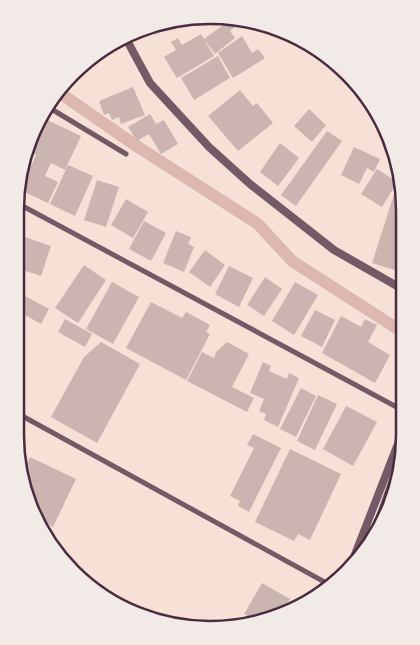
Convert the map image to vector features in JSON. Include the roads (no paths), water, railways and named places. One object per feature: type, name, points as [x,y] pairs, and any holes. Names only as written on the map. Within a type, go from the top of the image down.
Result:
[{"type":"street","points":[[128,43],[150,83],[209,147],[250,184],[334,250],[396,285]]},
{"type":"street","points":[[53,110],[126,154]]},
{"type":"street","points":[[24,207],[396,407]]},
{"type":"street","points":[[24,417],[324,582]]},
{"type":"street","points":[[358,549],[395,453]]},
{"type":"waterway","points":[[63,95],[138,147],[258,224],[292,261],[396,328]]}]
